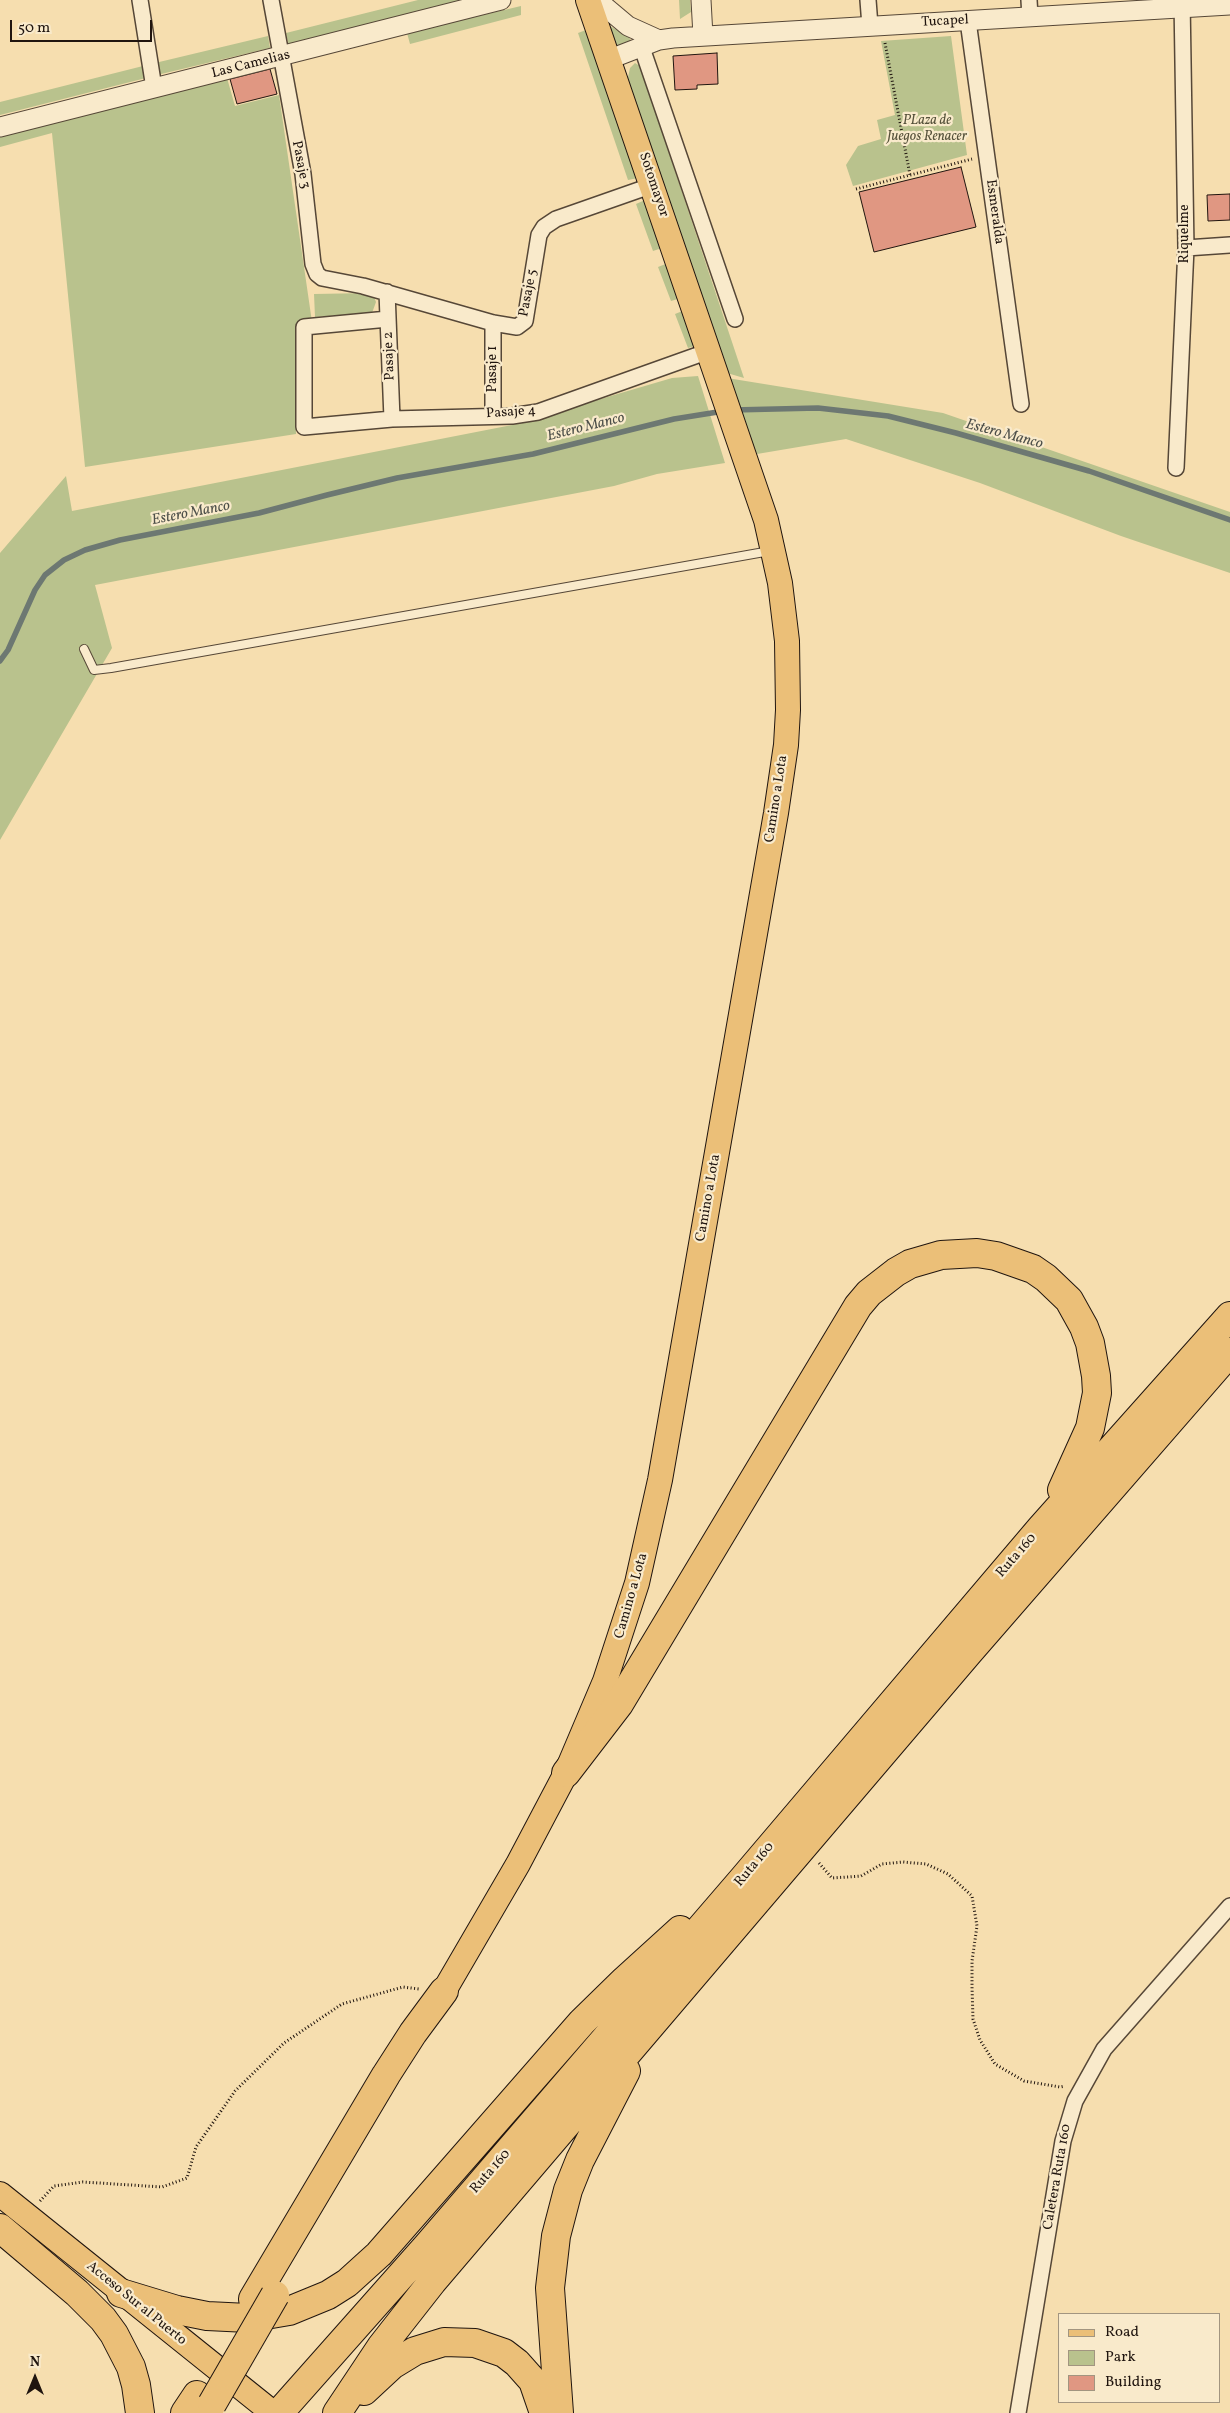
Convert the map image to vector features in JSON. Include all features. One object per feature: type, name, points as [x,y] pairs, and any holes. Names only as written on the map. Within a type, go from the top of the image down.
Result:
[{"type":"highway","points":[[566,1773],[619,1704],[858,1306],[882,1282],[910,1264],[941,1255],[957,1253],[977,1253],[1015,1262],[1033,1270],[1058,1288],[1069,1300],[1081,1320],[1094,1360],[1097,1393],[1095,1411],[1079,1456],[1041,1528]]},
{"type":"highway","name":"Ruta 160","points":[[287,2404],[743,1879],[1041,1528],[1230,1316]]},
{"type":"highway","name":"Ruta 160","points":[[337,2413],[381,2347],[432,2282],[1076,1527],[1230,1352]]},
{"type":"highway","points":[[121,2292],[177,2310],[227,2318],[248,2318],[295,2309],[328,2295],[347,2283],[379,2254],[582,2022],[660,1947],[743,1879]]},
{"type":"highway","points":[[200,2406],[264,2297],[402,2076],[444,1992]]},
{"type":"highway","points":[[559,2413],[550,2288],[554,2244],[561,2213],[580,2160],[594,2130],[663,2010]]},
{"type":"highway","points":[[0,2228],[77,2292],[103,2319],[114,2334],[131,2367],[140,2413]]},
{"type":"highway","points":[[341,2413],[383,2373],[403,2357],[429,2346],[460,2341],[490,2347],[517,2362],[532,2381],[544,2413]]},
{"type":"main road","name":"Sotomayor","points":[[588,0],[712,361]]},
{"type":"main road","name":"Camino a Lota","points":[[444,1992],[518,1864],[566,1773],[590,1720],[622,1633],[650,1532],[777,804],[786,745],[788,674],[784,614],[774,550],[763,511],[712,361]]},
{"type":"main road","name":"Acceso Sur al Puerto","points":[[0,2194],[273,2413]]},
{"type":"street","points":[[140,0],[154,88]]},
{"type":"street","name":"Pasaje 3","points":[[271,0],[302,174],[313,264],[317,274]]},
{"type":"street","name":"Las Camelias","points":[[0,127],[501,0]]},
{"type":"street","name":"Tucapel","points":[[597,0],[628,26],[659,40]]},
{"type":"street","points":[[701,0],[703,36]]},
{"type":"street","points":[[868,0],[876,25]]},
{"type":"street","name":"Tucapel","points":[[610,60],[659,40],[703,36],[968,21],[1029,9],[1182,4],[1230,5]]},
{"type":"street","name":"Riquelme","points":[[1176,468],[1186,248],[1182,4]]},
{"type":"street","name":"Esmeralda","points":[[968,21],[1021,404]]},
{"type":"street","points":[[642,48],[735,319]]},
{"type":"street","name":"Pasaje 5","points":[[317,274],[328,280],[364,286],[493,323],[517,327],[525,321],[539,235],[544,226],[556,219],[653,185]]},
{"type":"street","points":[[1186,248],[1230,245]]},
{"type":"street","name":"Pasaje 2","points":[[388,292],[392,419]]},
{"type":"street","name":"Pasaje 4","points":[[388,319],[304,327],[304,427],[392,419],[512,416],[538,412],[712,361]]},
{"type":"street","name":"Pasaje 1","points":[[493,323],[493,415]]},
{"type":"street","name":"Caletera Ruta 160","points":[[1018,2413],[1063,2141],[1068,2121],[1084,2082],[1116,2034],[1230,1906]]},
{"type":"lane","points":[[84,649],[94,670],[102,669],[774,550]]},
{"type":"path","points":[[876,25],[910,175]]},
{"type":"path","points":[[856,189],[986,156]]},
{"type":"path","points":[[805,1845],[832,1878],[861,1876],[882,1864],[902,1862],[926,1864],[948,1874],[972,1896],[977,1926],[972,1960],[973,2019],[980,2040],[995,2064],[1024,2081],[1060,2087],[1084,2082]]},
{"type":"path","points":[[26,2215],[54,2186],[83,2182],[162,2187],[187,2178],[196,2147],[235,2091],[284,2043],[342,2004],[403,1987],[444,1992]]},
{"type":"green space","points":[[418,0],[470,0],[289,47],[286,33]]},
{"type":"green space","points":[[679,0],[690,0],[691,12],[680,19]]},
{"type":"green space","points":[[521,6],[521,15],[410,44],[407,33]]},
{"type":"green space","points":[[610,26],[629,37],[631,41],[619,46],[615,44]]},
{"type":"green space","points":[[586,30],[638,178],[628,180],[578,33]]},
{"type":"green space","points":[[268,36],[270,48],[157,75],[155,63]]},
{"type":"green space","name":"PLaza de Juegos Renacer","points":[[951,36],[967,155],[853,186],[846,165],[858,146],[881,139],[877,120],[895,115],[881,41]]},
{"type":"green space","points":[[635,63],[640,66],[744,378],[727,373],[627,82],[630,68]]},
{"type":"green space","points":[[143,66],[146,78],[0,115],[0,102]]},
{"type":"green space","points":[[227,78],[235,106],[279,95],[312,322],[299,324],[296,434],[85,467],[52,133],[0,147],[0,135]]},
{"type":"green space","points":[[645,200],[662,248],[653,251],[636,204]]},
{"type":"green space","points":[[668,263],[681,298],[671,301],[658,267]]},
{"type":"green space","points":[[369,293],[376,302],[372,313],[315,317],[314,294]]},
{"type":"green space","points":[[685,310],[698,345],[688,348],[675,314]]},
{"type":"green space","points":[[698,376],[725,463],[657,474],[614,486],[95,585],[112,648],[0,840],[0,553],[66,476],[72,511],[512,425],[672,378]]},
{"type":"green space","points":[[727,378],[943,413],[1230,512],[1230,573],[1121,536],[980,483],[846,439],[757,454]]},
{"type":"building","points":[[717,53],[718,84],[697,85],[697,89],[675,90],[673,56]]},
{"type":"building","points":[[270,69],[277,94],[237,104],[230,79]]},
{"type":"building","points":[[961,167],[976,227],[874,252],[859,192]]},
{"type":"building","points":[[1230,194],[1230,220],[1208,221],[1207,195]]},
{"type":"waterway","name":"Estero Manco","points":[[733,410],[818,408],[888,416],[956,433],[1089,471],[1230,520]]},
{"type":"waterway","name":"Estero Manco","points":[[0,661],[8,650],[35,590],[45,575],[64,560],[85,550],[120,540],[259,513],[397,478],[533,454],[674,419],[724,411]]}]
